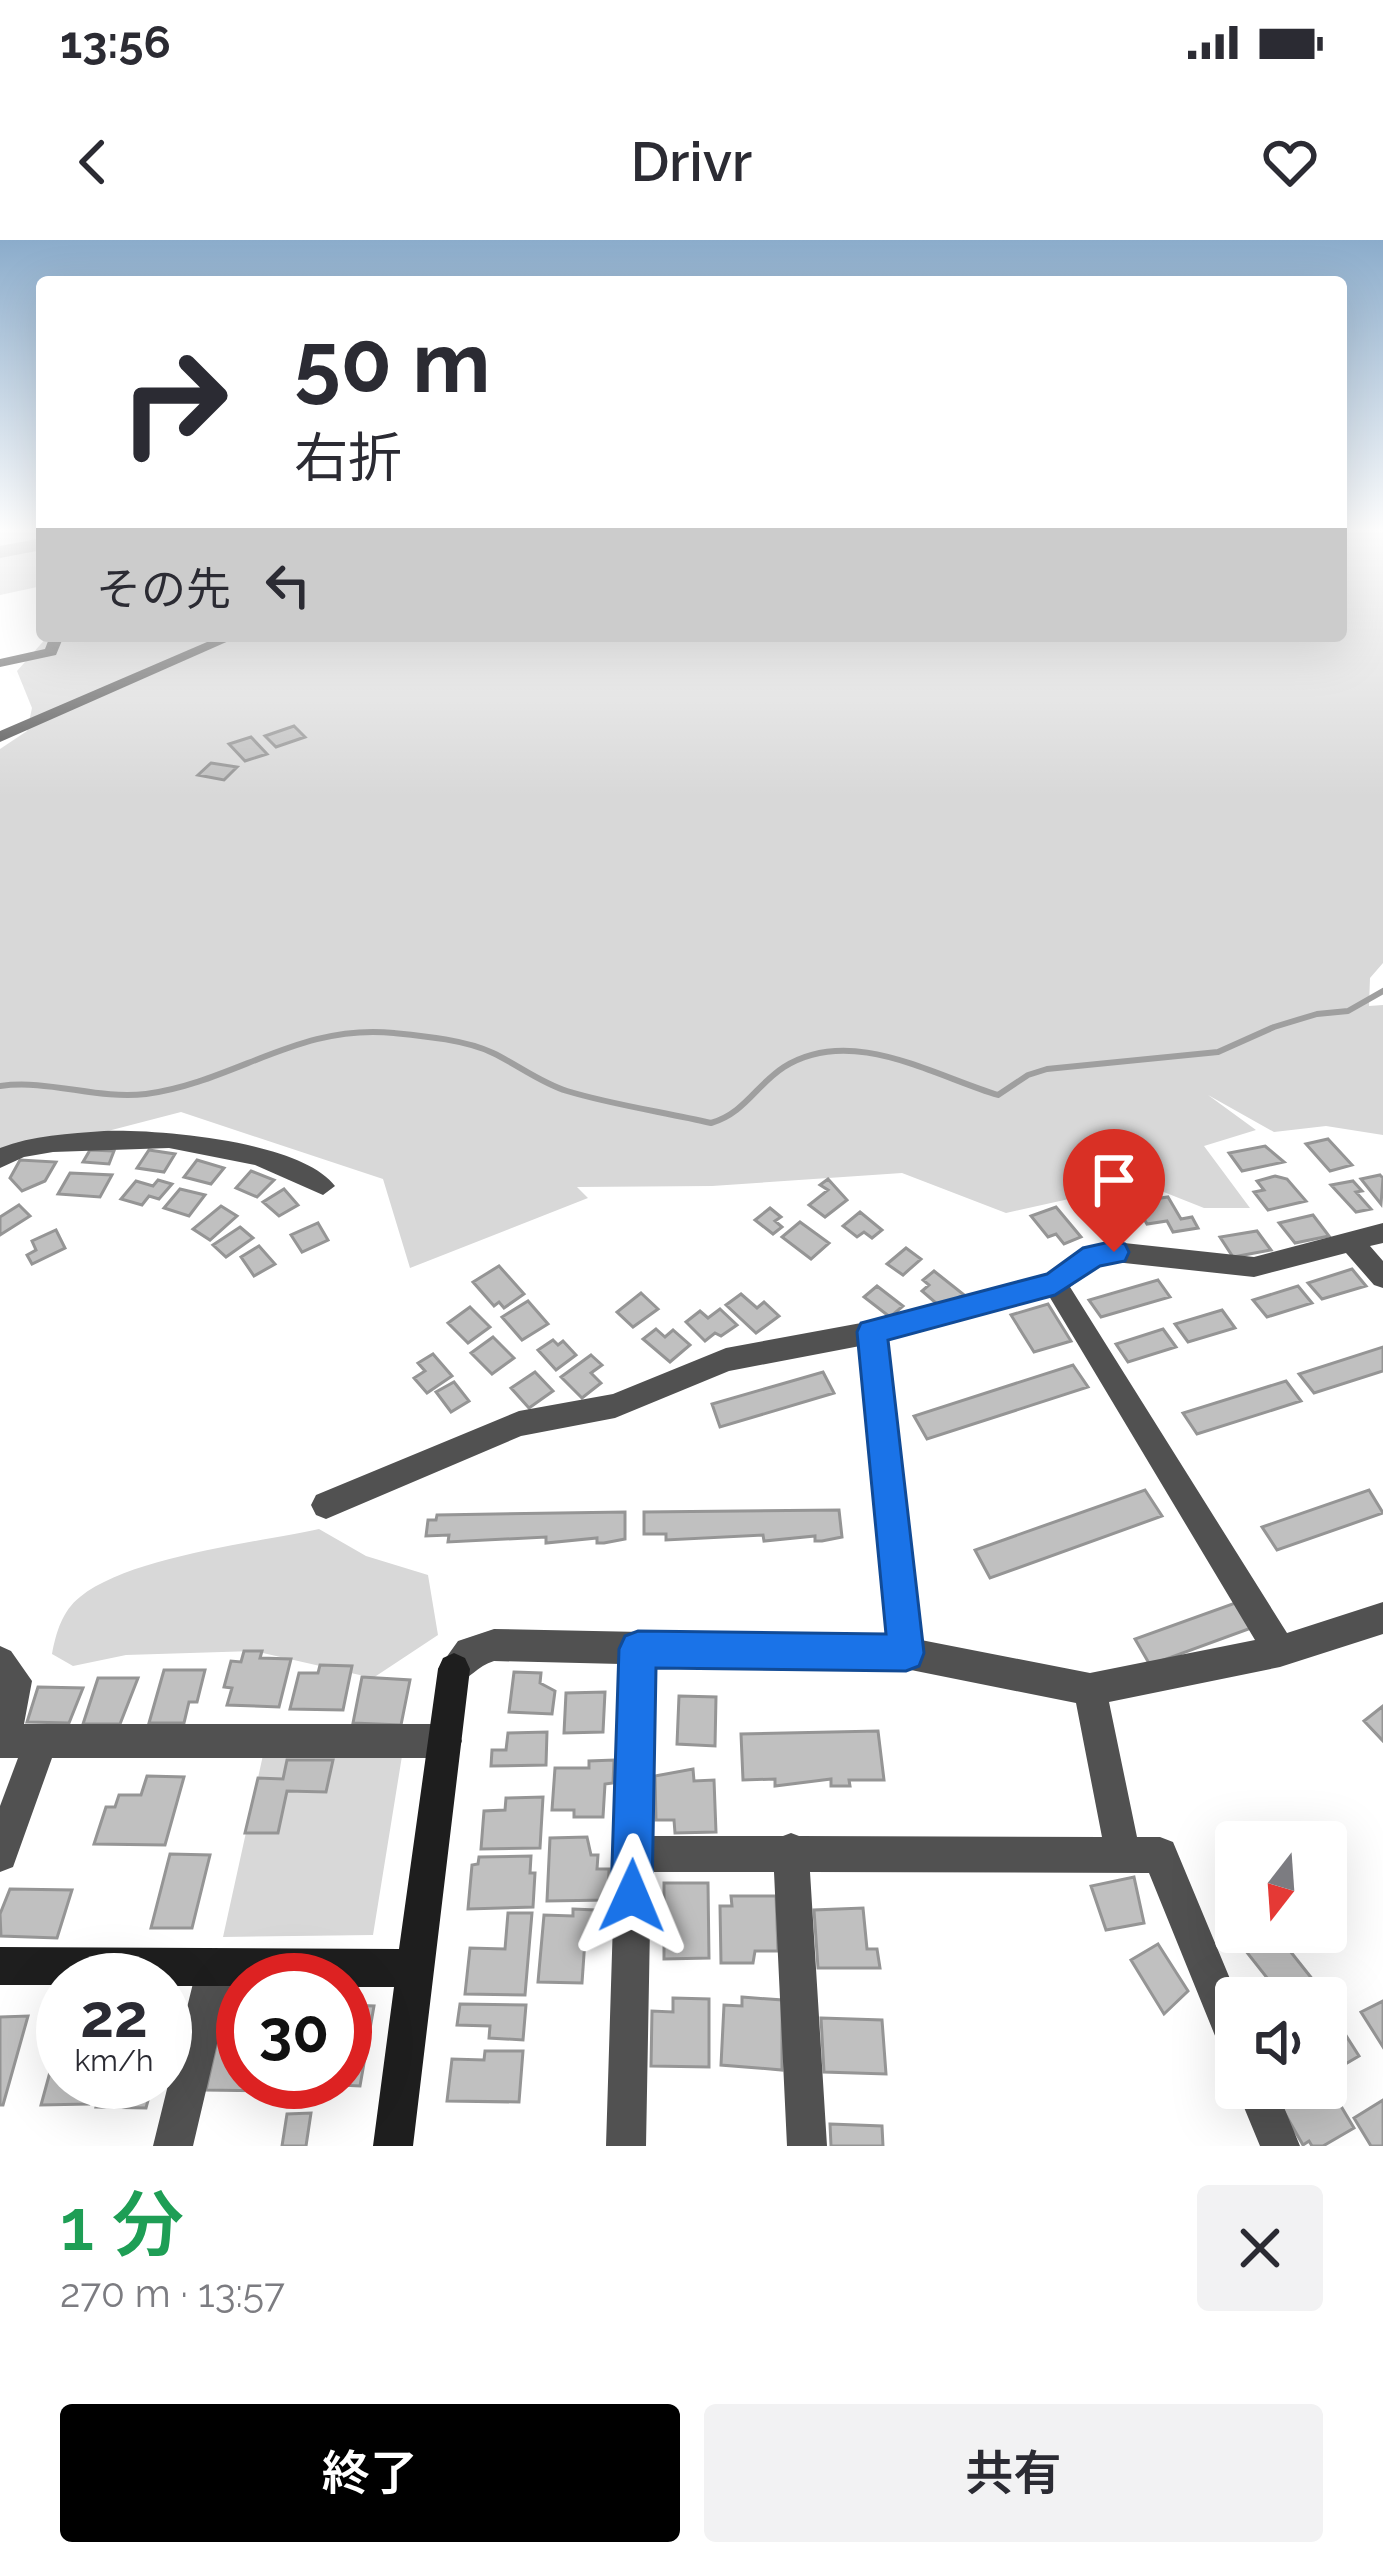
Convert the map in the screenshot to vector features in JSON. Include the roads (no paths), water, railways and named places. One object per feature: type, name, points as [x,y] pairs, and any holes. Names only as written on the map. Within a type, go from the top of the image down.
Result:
[{"type":"street","points":[[0,663],[51,652],[55,642]]},
{"type":"street","points":[[0,737],[219,642]]},
{"type":"street","points":[[0,1160],[48,1144],[136,1135],[194,1141],[292,1168],[323,1186]]},
{"type":"street","points":[[326,1505],[519,1424],[615,1406],[726,1360],[872,1332],[1055,1283],[1093,1256],[1114,1252],[1254,1268],[1383,1233]]},
{"type":"street","points":[[1352,1243],[1383,1278]]},
{"type":"street","points":[[1055,1283],[1280,1652]]},
{"type":"street","points":[[872,1332],[906,1653]]},
{"type":"street","points":[[393,2146],[454,1669],[469,1652],[494,1645],[906,1653],[1090,1689],[1280,1652],[1383,1618]]},
{"type":"street","points":[[626,2146],[638,1649]]},
{"type":"street","points":[[0,1662],[16,1682],[2,1741],[445,1741]]},
{"type":"street","points":[[1090,1689],[1123,1854]]},
{"type":"street","points":[[0,1854],[41,1742]]},
{"type":"street","points":[[632,1854],[791,1851],[1160,1856],[1215,1988]]},
{"type":"street","points":[[791,1851],[808,2146]]},
{"type":"street","points":[[0,1966],[216,1967],[173,2146]]},
{"type":"street","points":[[372,1967],[415,1967]]},
{"type":"street","points":[[1265,2109],[1280,2146]]},
{"type":"waterway","points":[[0,1086],[146,1094],[178,1088],[328,1037],[394,1033],[470,1045],[567,1091],[711,1123],[733,1113],[784,1067],[810,1055],[864,1052],[998,1095],[1028,1075],[1047,1069],[1218,1052],[1274,1027],[1317,1014],[1348,1011],[1383,991]]}]
